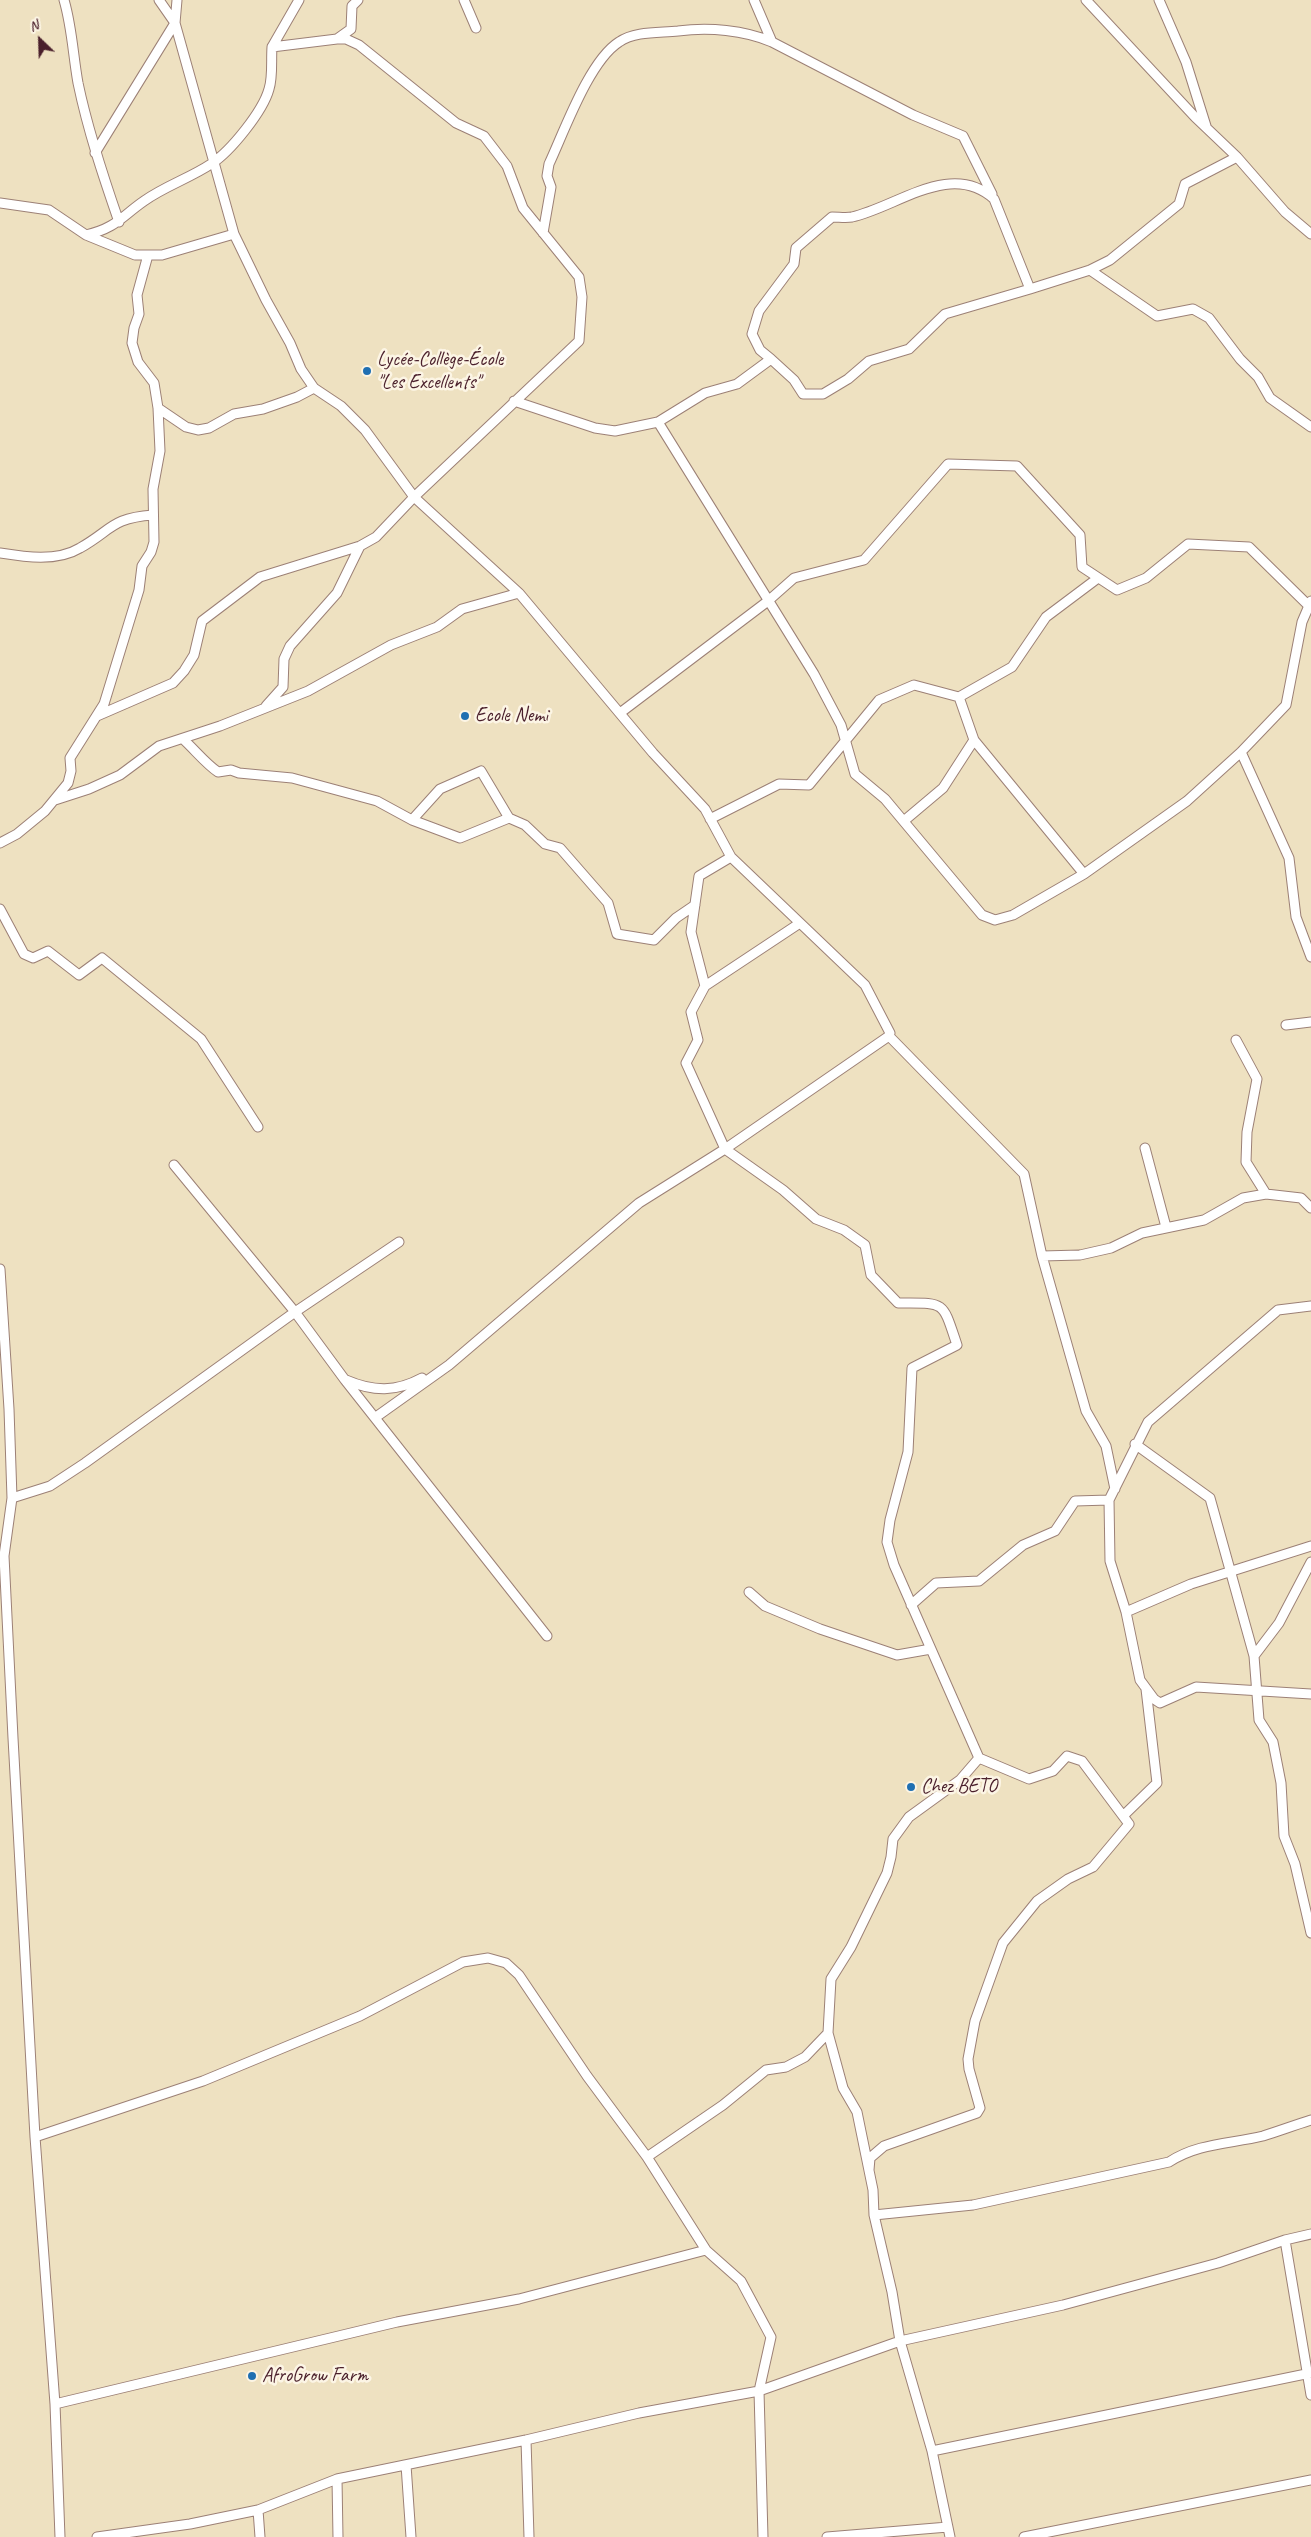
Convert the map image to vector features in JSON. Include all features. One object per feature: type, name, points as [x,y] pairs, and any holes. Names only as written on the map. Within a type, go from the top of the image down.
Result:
[{"type":"street","points":[[64,0],[78,83],[95,153],[119,222]]},
{"type":"street","points":[[160,0],[175,23],[212,163],[234,234],[266,300],[290,343],[301,369],[314,388],[341,406],[364,430],[414,497],[519,593],[653,753],[705,809],[731,857],[865,985],[890,1033],[725,1150],[639,1203],[449,1365],[376,1417]]},
{"type":"street","points":[[95,153],[175,23],[177,0]]},
{"type":"street","points":[[86,235],[103,231],[119,222],[144,201],[212,163],[240,135],[263,106],[270,87],[272,47],[299,0]]},
{"type":"street","points":[[337,39],[351,29],[352,6],[358,0]]},
{"type":"street","points":[[464,0],[476,28]]},
{"type":"street","points":[[754,0],[772,42]]},
{"type":"street","points":[[1086,0],[1206,128],[1237,157],[1285,212],[1311,234]]},
{"type":"street","points":[[1159,0],[1186,62],[1206,128]]},
{"type":"street","points":[[543,233],[551,186],[547,176],[550,164],[586,85],[600,61],[618,42],[641,34],[698,29],[755,34],[913,115],[963,136],[994,199],[1030,289]]},
{"type":"street","points":[[97,716],[173,683],[184,672],[194,655],[202,622],[260,577],[360,546],[384,531],[414,497],[579,341],[582,297],[579,277],[523,208],[507,166],[484,136],[456,123],[360,45],[346,38],[272,47]]},
{"type":"street","points":[[994,199],[983,189],[966,183],[955,184],[926,188],[877,209],[850,218],[832,217],[796,248],[794,264],[760,311],[752,334],[760,350],[794,380],[803,394],[823,394],[848,379],[869,361],[908,349],[945,314],[1090,270],[1126,248],[1146,229],[1179,204],[1185,184],[1237,157]]},
{"type":"street","points":[[0,204],[49,210],[86,235],[135,255],[162,255],[234,234]]},
{"type":"street","points":[[0,843],[17,834],[55,800],[68,782],[71,771],[70,758],[104,704],[133,610],[142,566],[151,552],[154,542],[154,477],[160,451],[158,408],[154,383],[138,362],[132,343],[134,328],[139,314],[138,296],[148,256]]},
{"type":"street","points":[[1090,270],[1157,316],[1193,309],[1209,318],[1240,359],[1258,377],[1270,398],[1311,427]]},
{"type":"street","points":[[514,401],[595,428],[615,431],[658,422],[688,402],[737,384],[771,359]]},
{"type":"street","points":[[158,408],[186,427],[198,430],[209,428],[234,414],[263,409],[297,398],[314,388]]},
{"type":"street","points":[[620,713],[768,601],[794,578],[864,560],[948,464],[1017,466],[1080,535],[1082,567],[1117,590],[1146,578],[1188,544],[1249,547],[1309,603],[1286,705],[1241,752],[1187,802],[1084,874],[1013,915],[995,920],[982,915],[905,820],[885,799],[855,774],[841,725],[814,674],[768,601],[658,422]]},
{"type":"street","points":[[0,553],[28,557],[61,556],[79,549],[118,521],[134,516],[153,515]]},
{"type":"street","points":[[264,708],[282,687],[284,659],[290,646],[337,593],[360,546]]},
{"type":"street","points":[[710,819],[779,784],[809,785],[879,700],[914,685],[959,697],[1012,667],[1046,617],[1098,578]]},
{"type":"street","points":[[55,800],[90,789],[120,775],[159,746],[183,739],[308,691],[384,648],[437,627],[462,609],[519,593]]},
{"type":"street","points":[[1301,634],[1311,638]]},
{"type":"street","points":[[959,697],[974,740],[1084,874]]},
{"type":"street","points":[[183,739],[203,756],[209,766],[218,772],[231,770],[239,773],[292,778],[378,801],[412,820],[460,838],[509,818]]},
{"type":"street","points":[[905,820],[943,788],[974,740]]},
{"type":"street","points":[[1241,752],[1289,858],[1296,917],[1311,958]]},
{"type":"street","points":[[412,820],[440,788],[482,771],[509,818],[525,825],[545,844],[560,848],[608,903],[617,934],[654,940],[676,918],[695,904]]},
{"type":"street","points":[[704,986],[691,932],[699,876],[731,857]]},
{"type":"street","points":[[0,909],[24,954],[33,958],[48,951],[79,975],[102,958],[202,1039],[258,1127]]},
{"type":"street","points":[[800,923],[704,986],[691,1012],[698,1040],[686,1063],[725,1150],[783,1190],[816,1219],[844,1230],[865,1246],[871,1275],[898,1303],[935,1303],[946,1312],[957,1345],[912,1368],[908,1452],[890,1520],[887,1542],[894,1565],[979,1758],[1029,1779],[1053,1771],[1066,1756],[1082,1761],[1129,1824],[1093,1867],[1068,1879],[1037,1901],[1004,1943],[975,2021],[968,2058],[980,2108],[977,2114],[884,2146],[870,2158],[869,2170]]},
{"type":"street","points":[[1286,1025],[1311,1022]]},
{"type":"street","points":[[888,1036],[1024,1174],[1042,1256],[1086,1410],[1106,1446],[1115,1489]]},
{"type":"street","points":[[1236,1040],[1257,1079],[1247,1132],[1246,1162],[1266,1194]]},
{"type":"street","points":[[1145,1148],[1166,1228]]},
{"type":"street","points":[[174,1165],[294,1312],[345,1380],[547,1636]]},
{"type":"street","points":[[1042,1256],[1080,1255],[1111,1248],[1142,1233],[1204,1220],[1243,1198],[1266,1194],[1301,1198],[1311,1208]]},
{"type":"street","points":[[12,1498],[50,1486],[85,1463],[294,1312],[400,1242]]},
{"type":"street","points":[[0,1269],[9,1409],[12,1498],[4,1556],[36,2137],[55,2404],[60,2537]]},
{"type":"street","points":[[1311,1306],[1278,1310],[1148,1422],[1135,1444],[1109,1500],[1110,1561],[1126,1612],[1140,1680],[1160,1703],[1196,1688],[1258,1693],[1311,1694]]},
{"type":"street","points":[[345,1380],[370,1388],[405,1387],[449,1365]]},
{"type":"street","points":[[1135,1444],[1210,1498],[1254,1656],[1259,1720],[1273,1742],[1281,1783],[1284,1836],[1295,1864],[1307,1908],[1311,1933]]},
{"type":"street","points":[[912,1605],[936,1583],[979,1581],[1023,1545],[1055,1531],[1075,1501],[1109,1500]]},
{"type":"street","points":[[1126,1612],[1191,1584],[1311,1546]]},
{"type":"street","points":[[1254,1656],[1279,1622],[1311,1562]]},
{"type":"street","points":[[749,1592],[765,1606],[820,1629],[897,1655],[931,1649]]},
{"type":"street","points":[[1123,1816],[1157,1783],[1146,1688]]},
{"type":"street","points":[[950,2537],[932,2451],[900,2340],[892,2292],[874,2215],[873,2190],[857,2112],[843,2088],[828,2033],[831,1979],[851,1947],[886,1872],[891,1857],[893,1839],[908,1817],[960,1780],[979,1758]]},
{"type":"street","points":[[36,2137],[203,2081],[360,2016],[463,1962],[488,1958],[506,1963],[519,1975],[587,2076],[647,2157],[706,2250],[742,2281],[771,2337],[759,2391],[763,2537]]},
{"type":"street","points":[[647,2157],[723,2106],[766,2070],[786,2066],[805,2057],[828,2033]]},
{"type":"street","points":[[874,2215],[983,2203],[1169,2162],[1183,2153],[1207,2146],[1262,2136],[1311,2120]]},
{"type":"street","points":[[97,2537],[190,2524],[258,2510],[336,2479],[526,2440],[639,2413],[759,2391],[900,2340],[1063,2305],[1218,2263],[1285,2240],[1311,2234]]},
{"type":"street","points":[[1285,2240],[1309,2374],[1311,2395]]},
{"type":"street","points":[[55,2404],[397,2322],[519,2299],[706,2250]]},
{"type":"street","points":[[932,2451],[1309,2374]]},
{"type":"street","points":[[526,2440],[529,2537]]},
{"type":"street","points":[[406,2465],[411,2537]]},
{"type":"street","points":[[336,2479],[338,2537]]},
{"type":"street","points":[[1024,2537],[1311,2480]]},
{"type":"street","points":[[258,2510],[260,2537]]},
{"type":"street","points":[[828,2537],[948,2527]]},
{"type":"place","name":"Lycée-Collège-École \"Les Excellents\"","points":[[367,371]]},
{"type":"place","name":"Ecole Nemi","points":[[465,716]]},
{"type":"place","name":"Chez BETO","points":[[911,1787]]},
{"type":"place","name":"AfroGrow Farm","points":[[252,2376]]}]
